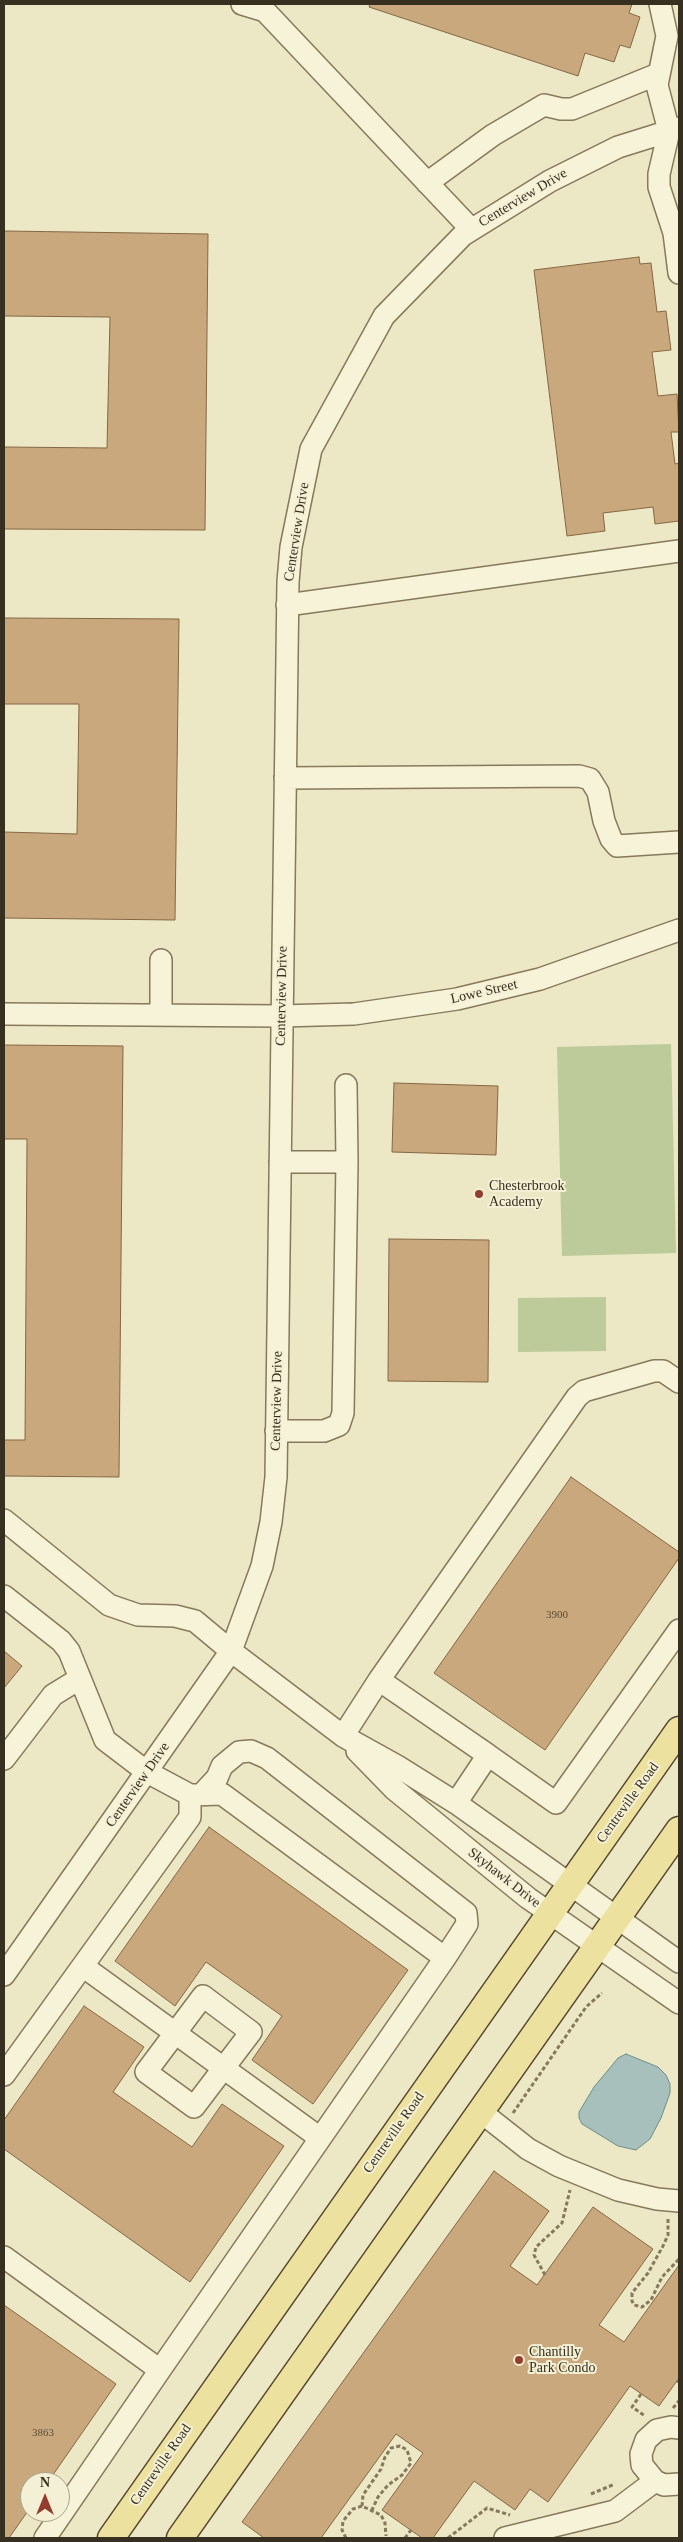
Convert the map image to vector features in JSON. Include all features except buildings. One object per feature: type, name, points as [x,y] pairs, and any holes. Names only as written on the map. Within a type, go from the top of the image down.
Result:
[{"type":"main road","name":"Centreville Road","points":[[111,2538],[679,1730]]},
{"type":"main road","points":[[180,2538],[679,1830]]},
{"type":"street","points":[[242,4],[265,12],[471,230]]},
{"type":"street","points":[[660,4],[667,36],[658,74],[659,94],[674,130],[659,174],[659,187],[674,233],[679,273]]},
{"type":"street","points":[[427,183],[493,135],[544,105],[561,110],[572,110],[658,74]]},
{"type":"street","name":"Centerview Drive","points":[[4,1974],[231,1651],[262,1566],[271,1522],[276,1477],[287,606],[291,547],[311,449],[384,316],[463,235],[550,180],[618,147],[674,130]]},
{"type":"street","points":[[287,606],[679,552]]},
{"type":"street","points":[[285,778],[579,776],[590,779],[598,792],[604,821],[611,839],[617,846],[679,842]]},
{"type":"street","name":"Lowe Street","points":[[4,1014],[282,1016],[354,1014],[457,999],[540,979],[679,930]]},
{"type":"street","points":[[161,960],[161,1015]]},
{"type":"street","points":[[276,1431],[324,1431],[339,1425],[343,1412],[347,1162],[346,1085]]},
{"type":"street","points":[[280,1162],[347,1162]]},
{"type":"street","points":[[343,1736],[379,1680],[577,1397],[584,1392],[654,1371],[663,1371],[679,1382]]},
{"type":"street","name":"Skyhawk Drive","points":[[4,1520],[109,1605],[138,1615],[174,1616],[195,1621],[231,1651],[343,1736],[397,1766],[456,1803],[679,1962]]},
{"type":"street","points":[[4,1596],[61,1641],[69,1651],[104,1740],[147,1772],[196,1794],[222,1794],[445,1958]]},
{"type":"street","points":[[379,1680],[556,1803],[679,1630]]},
{"type":"street","points":[[4,1759],[53,1695],[80,1679]]},
{"type":"street","name":"Skyhawk Drive","points":[[343,1736],[394,1790],[549,1913],[679,2003]]},
{"type":"street","points":[[4,2076],[190,1817],[196,1794],[217,1778],[222,1766],[239,1752],[251,1751],[267,1758],[466,1913],[467,1924],[445,1958],[45,2538]]},
{"type":"street","points":[[456,1803],[488,1755]]},
{"type":"street","points":[[84,1967],[320,2138]]},
{"type":"street","points":[[203,1996],[251,2032],[194,2107],[146,2072],[176,2033],[203,1996]]},
{"type":"street","points":[[481,2112],[528,2149],[559,2166],[618,2190],[657,2199],[674,2208]]},
{"type":"street","points":[[4,2257],[160,2370]]},
{"type":"street","points":[[679,2428],[671,2427],[657,2430],[646,2440],[641,2454],[650,2476],[664,2485],[679,2484]]},
{"type":"street","points":[[505,2538],[615,2511],[650,2476]]},
{"type":"path","points":[[545,2275],[534,2255],[536,2246],[562,2223],[570,2190]]},
{"type":"path","points":[[674,2208],[664,2246],[648,2274],[632,2293],[634,2305],[642,2307],[650,2300],[662,2277],[679,2259]]},
{"type":"path","points":[[362,2506],[363,2495],[381,2469],[385,2457],[392,2448],[400,2446],[407,2450],[410,2463],[402,2475],[388,2485],[378,2497],[372,2510]]},
{"type":"path","points":[[587,2496],[650,2476]]},
{"type":"path","points":[[346,2538],[342,2530],[343,2521],[354,2509],[362,2506],[381,2516],[385,2523],[386,2538]]},
{"type":"path","points":[[448,2538],[487,2508],[519,2519]]},
{"type":"path","points":[[405,2538],[410,2530]]},
{"type":"green space","points":[[671,1044],[676,1253],[562,1256],[557,1047]]},
{"type":"green space","points":[[606,1297],[606,1351],[518,1352],[518,1298]]},
{"type":"water","points":[[626,2054],[658,2067],[666,2075],[670,2084],[670,2093],[661,2118],[650,2139],[636,2150],[618,2146],[582,2124],[579,2118],[579,2112],[594,2087],[618,2058]]},
{"type":"place","name":"Chesterbrook Academy","points":[[479,1194]]},
{"type":"place","name":"Chantilly Park Condo","points":[[519,2360]]}]
